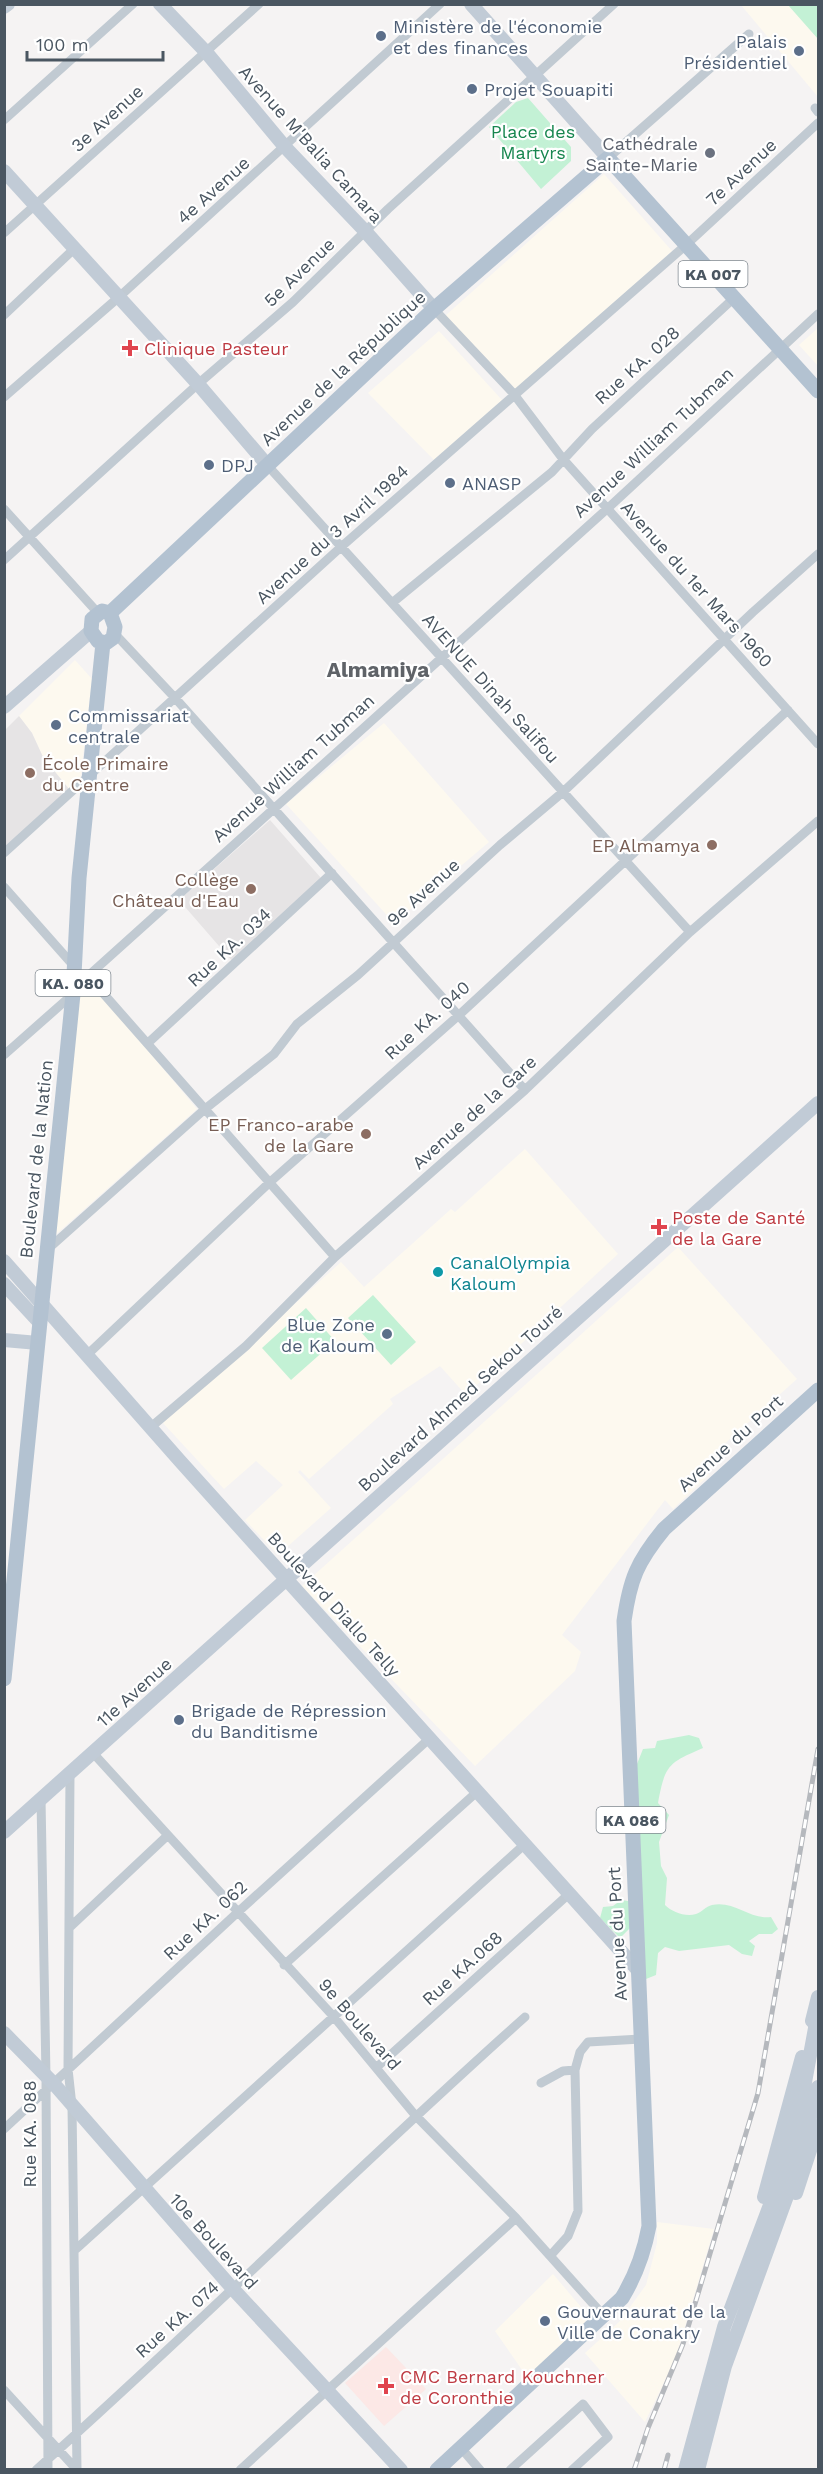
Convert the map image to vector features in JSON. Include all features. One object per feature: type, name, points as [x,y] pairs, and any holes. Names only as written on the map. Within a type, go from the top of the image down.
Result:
[{"type":"main road","name":"KA 007","points":[[608,158],[819,391]]},
{"type":"main road","name":"Avenue de la République","points":[[104,613],[268,466],[434,309],[608,158]]},
{"type":"main road","points":[[104,613],[115,627],[109,639],[94,639],[91,631],[92,620],[104,613]]},
{"type":"main road","name":"Boulevard de la Nation","points":[[4,1679],[73,994],[73,965],[88,778],[109,639]]},
{"type":"main road","name":"Avenue du Port","points":[[437,2469],[604,2316],[622,2298],[636,2275],[649,2226],[624,1621],[632,1579],[642,1556],[664,1529],[819,1390]]},
{"type":"street","points":[[4,120],[133,4]]},
{"type":"street","name":"Avenue M'Balia Camara","points":[[160,4],[206,52],[285,147],[365,231],[434,309]]},
{"type":"street","name":"3e Avenue","points":[[4,233],[259,4]]},
{"type":"street","name":"4e Avenue","points":[[4,397],[119,297],[440,4]]},
{"type":"street","points":[[471,4],[608,158],[749,34]]},
{"type":"street","name":"5e Avenue","points":[[4,560],[198,384],[294,302],[365,231],[614,4]]},
{"type":"street","name":"7e Avenue","points":[[686,245],[819,123]]},
{"type":"street","points":[[4,171],[198,384],[268,466]]},
{"type":"street","name":"Avenue du 3 Avril 1984","points":[[4,853],[176,699],[340,547],[686,245]]},
{"type":"street","points":[[4,315],[75,248]]},
{"type":"street","name":"Rue KA. 028","points":[[392,603],[552,472],[592,429],[734,298]]},
{"type":"street","name":"Avenue du 1er Mars 1960","points":[[434,309],[515,395],[563,459],[819,744]]},
{"type":"street","name":"Avenue William Tubman","points":[[4,1055],[73,994],[88,976],[607,509],[819,314]]},
{"type":"street","name":"AVENUE Dinah Salifou","points":[[268,466],[690,932]]},
{"type":"street","points":[[4,509],[104,613]]},
{"type":"street","name":"9e Avenue","points":[[46,1250],[205,1108],[274,1054],[297,1024],[358,975],[393,941],[562,792],[724,639],[819,554]]},
{"type":"street","points":[[4,707],[91,631]]},
{"type":"street","points":[[109,639],[176,699],[525,1090]]},
{"type":"street","name":"Rue KA. 040","points":[[88,1354],[269,1183],[458,1016],[627,862],[788,710]]},
{"type":"street","name":"Avenue de la Gare","points":[[151,1428],[246,1346],[336,1257],[525,1090],[690,932],[819,821]]},
{"type":"street","name":"Rue KA. 034","points":[[148,1043],[332,873]]},
{"type":"street","points":[[4,887],[73,965]]},
{"type":"street","points":[[88,976],[336,1257]]},
{"type":"street","name":"Boulevard Ahmed Sekou Touré","points":[[287,1578],[819,1103]]},
{"type":"street","name":"Boulevard Diallo Telly","points":[[4,1262],[637,1969]]},
{"type":"street","points":[[4,1284],[40,1323]]},
{"type":"street","points":[[4,1341],[38,1343]]},
{"type":"street","name":"11e Avenue","points":[[4,1832],[287,1578]]},
{"type":"street","name":"Rue KA. 062","points":[[4,2129],[48,2083],[68,2069],[430,1738]]},
{"type":"street","name":"9e Boulevard","points":[[93,1753],[284,1965],[334,2017],[415,2115],[516,2218],[604,2316]]},
{"type":"street","points":[[70,1773],[68,2069],[72,2106],[77,2469]]},
{"type":"street","points":[[284,1965],[478,1791]]},
{"type":"street","name":"Rue KA. 088","points":[[41,1799],[48,2083],[48,2464]]},
{"type":"street","points":[[69,1928],[168,1835]]},
{"type":"street","points":[[75,2250],[525,1844]]},
{"type":"street","name":"Rue KA.068","points":[[377,2067],[570,1893]]},
{"type":"street","points":[[698,2469],[819,1997]]},
{"type":"street","points":[[685,2469],[705,2388],[751,2269],[782,2173],[803,2093],[819,2012]]},
{"type":"street","name":"Rue KA. 074","points":[[36,2469],[48,2464],[58,2449],[233,2289],[415,2115],[525,2017]]},
{"type":"street","name":"10e Boulevard","points":[[4,2033],[48,2083],[72,2106],[233,2289],[401,2469]]},
{"type":"street","points":[[550,2256],[568,2236],[578,2211],[575,2070],[580,2052],[588,2042],[641,2039]]},
{"type":"street","points":[[541,2083],[563,2071],[575,2070]]},
{"type":"street","points":[[751,2269],[795,2174],[819,2087]]},
{"type":"street","points":[[751,2269],[781,2228],[804,2175],[819,2126]]},
{"type":"street","points":[[240,2469],[516,2218]]},
{"type":"street","points":[[4,2390],[77,2469]]},
{"type":"street","points":[[510,2469],[583,2404],[608,2437],[572,2469]]},
{"type":"street","points":[[461,2448],[480,2469]]},
{"type":"shaded area","name":"Palais Présidentiel","points":[[741,5],[818,5],[818,97]]},
{"type":"shaded area","points":[[604,174],[672,251],[513,392],[445,316]]},
{"type":"shaded area","points":[[818,328],[818,366],[799,345]]},
{"type":"shaded area","points":[[439,331],[502,400],[434,460],[368,393]]},
{"type":"shaded area","name":"Commissariat centrale","points":[[75,660],[92,679],[80,782],[69,789],[43,757],[32,733],[19,716]]},
{"type":"shaded area","name":"École Primaire du Centre","points":[[19,716],[32,733],[43,757],[69,789],[5,848],[5,730]]},
{"type":"shaded area","points":[[384,723],[489,842],[394,923],[286,804]]},
{"type":"shaded area","name":"Collège Château d'Eau","points":[[270,820],[321,878],[232,961],[179,900]]},
{"type":"shaded area","points":[[88,979],[197,1109],[53,1237],[79,987]]},
{"type":"shaded area","points":[[525,1149],[618,1254],[466,1395],[440,1366],[390,1399],[393,1404],[309,1479],[300,1470],[298,1472],[331,1508],[278,1555],[245,1520],[283,1485],[256,1461],[224,1489],[163,1423],[341,1262],[364,1287],[451,1209],[455,1212]]},
{"type":"shaded area","points":[[678,1247],[797,1379],[701,1465],[709,1475],[673,1509],[665,1500],[562,1635],[581,1652],[575,1671],[475,1766],[302,1586]]},
{"type":"shaded area","points":[[657,2222],[714,2229],[675,2360],[645,2422],[585,2353],[619,2322],[646,2285],[657,2243]]},
{"type":"shaded area","name":"Gouvernaurat de la Ville de Conakry","points":[[553,2274],[587,2314],[584,2327],[529,2380],[495,2331]]},
{"type":"shaded area","name":"CMC Bernard Kouchner de Coronthie","points":[[386,2347],[426,2389],[384,2426],[345,2383]]},
{"type":"green space","points":[[788,5],[818,5],[818,39]]},
{"type":"green space","name":"Place des Martyrs","points":[[528,98],[571,147],[571,161],[541,189],[489,127],[516,102]]},
{"type":"green space","points":[[373,1295],[416,1342],[391,1365],[348,1318]]},
{"type":"green space","points":[[306,1308],[335,1341],[291,1380],[262,1348]]},
{"type":"green space","points":[[689,1735],[699,1738],[703,1748],[675,1762],[670,1767],[663,1780],[658,1803],[669,1815],[659,1842],[661,1866],[667,1878],[665,1905],[675,1912],[692,1915],[712,1905],[728,1905],[756,1916],[771,1917],[778,1929],[772,1934],[759,1934],[749,1941],[755,1946],[752,1956],[742,1954],[729,1945],[679,1951],[665,1947],[658,1953],[656,1975],[646,1979],[631,1927],[620,1938],[600,1918],[603,1907],[613,1906],[621,1900],[628,1901],[635,1769],[643,1749],[655,1748],[657,1741]]},
{"type":"railway","points":[[634,2470],[648,2428],[683,2344],[758,2093],[818,1749]]},
{"type":"railway","points":[[664,2470],[668,2455]]},
{"type":"place","name":"Ministère de l'économie et des finances","points":[[381,36]]},
{"type":"place","name":"Palais Présidentiel","points":[[799,51]]},
{"type":"place","name":"Projet Souapiti","points":[[472,89]]},
{"type":"place","name":"Cathédrale Sainte-Marie","points":[[710,153]]},
{"type":"place","name":"Clinique Pasteur","points":[[130,348]]},
{"type":"place","name":"DPJ","points":[[209,465]]},
{"type":"place","name":"ANASP","points":[[450,483]]},
{"type":"place","name":"Commissariat centrale","points":[[56,725]]},
{"type":"place","name":"École Primaire du Centre","points":[[30,773]]},
{"type":"place","name":"EP Almamya","points":[[712,845]]},
{"type":"place","name":"Collège Château d'Eau","points":[[251,889]]},
{"type":"place","name":"EP Franco-arabe de la Gare","points":[[366,1134]]},
{"type":"place","name":"Poste de Santé de la Gare","points":[[659,1227]]},
{"type":"place","name":"CanalOlympia Kaloum","points":[[438,1272]]},
{"type":"place","name":"Blue Zone de Kaloum","points":[[387,1334]]},
{"type":"place","name":"Brigade de Répression du Banditisme","points":[[179,1720]]},
{"type":"place","name":"Gouvernaurat de la Ville de Conakry","points":[[545,2321]]},
{"type":"place","name":"CMC Bernard Kouchner de Coronthie","points":[[386,2386]]},
{"type":"district","name":"Almamiya","points":[[378,669]]}]
